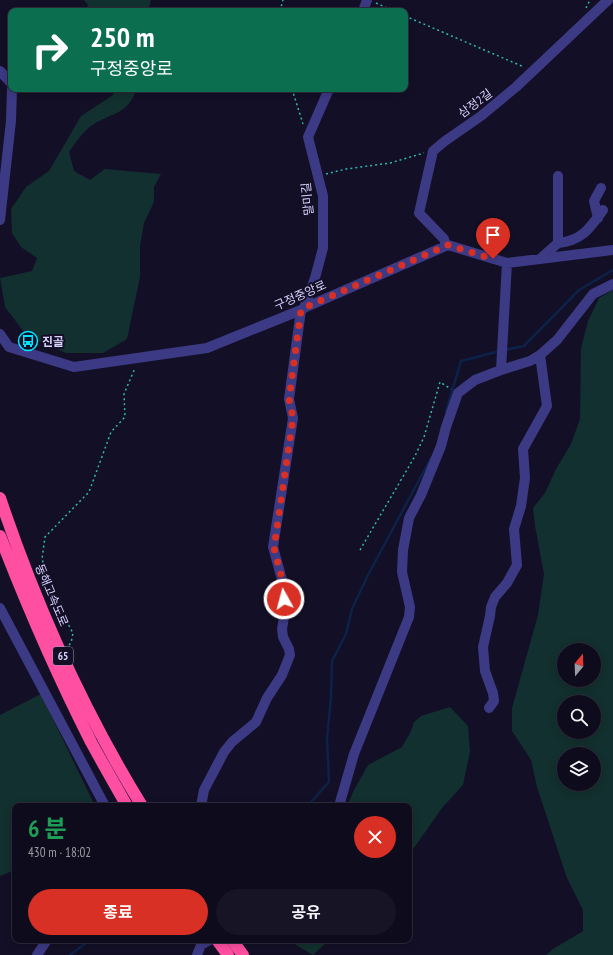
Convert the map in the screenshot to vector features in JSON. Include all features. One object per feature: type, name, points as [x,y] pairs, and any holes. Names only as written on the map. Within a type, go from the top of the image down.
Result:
[{"type":"highway","name":"동해고속도로","points":[[0,498],[21,557],[61,653],[101,733],[140,803]]},
{"type":"highway","name":"65","points":[[0,536],[26,603],[50,658],[92,743],[125,803]]},
{"type":"highway","points":[[219,943],[228,955]]},
{"type":"highway","points":[[234,943],[243,955]]},
{"type":"street","name":"삼정2길","points":[[433,151],[445,140],[481,116],[516,87],[608,0]]},
{"type":"street","points":[[0,71],[8,80]]},
{"type":"street","points":[[0,220],[11,121],[12,92]]},
{"type":"street","points":[[308,137],[328,92]]},
{"type":"street","name":"말미길","points":[[202,803],[204,790],[224,752],[232,742],[256,722],[267,698],[282,674],[290,656],[289,649],[282,637],[285,611],[284,587],[274,548],[293,418],[289,399],[302,309],[315,278],[323,248],[322,196],[308,137]]},
{"type":"street","points":[[433,151],[419,212],[444,240],[446,246],[448,245],[507,263],[613,250]]},
{"type":"street","points":[[558,176],[558,243]]},
{"type":"street","points":[[540,259],[558,243],[567,242],[578,238],[589,229],[600,214],[594,200],[601,188]]},
{"type":"street","name":"구정중앙로","points":[[0,334],[9,347],[74,367],[207,348],[302,309],[446,246]]},
{"type":"street","points":[[501,366],[507,263]]},
{"type":"street","points":[[340,803],[354,754],[408,617],[410,607],[402,572],[403,550],[409,518],[421,495],[441,446],[458,393],[475,380],[501,366],[530,361],[540,355],[557,340],[593,294],[613,284]]},
{"type":"street","points":[[489,708],[494,701],[493,693],[485,671],[483,647],[491,607],[495,597],[507,583],[517,566],[514,528],[521,506],[525,478],[523,449],[547,406],[540,355]]},
{"type":"street","points":[[0,608],[103,803]]},
{"type":"street","points":[[37,955],[45,943]]},
{"type":"street","points":[[197,955],[201,945],[205,943]]},
{"type":"path","points":[[371,1],[387,8]]},
{"type":"path","points":[[408,17],[533,71]]},
{"type":"path","points":[[293,92],[308,137]]},
{"type":"path","points":[[318,176],[346,169],[390,163],[433,151]]},
{"type":"path","points":[[69,644],[71,643],[73,633],[57,604],[42,559],[45,537],[89,492],[112,432],[125,417],[124,394],[140,357]]},
{"type":"path","points":[[360,550],[424,438],[440,382],[456,391]]},
{"type":"green space","points":[[84,0],[151,0],[149,8],[86,8],[88,5]]},
{"type":"green space","points":[[114,92],[135,92],[125,108],[94,124],[77,140],[69,152],[74,171],[90,180],[105,169],[161,174],[154,187],[154,202],[144,223],[140,246],[140,277],[127,339],[103,353],[66,353],[27,336],[5,307],[0,278],[32,271],[37,258],[21,247],[12,233],[11,209],[26,187],[49,171],[81,116],[113,95]]},
{"type":"green space","points":[[613,290],[613,955],[546,955],[553,949],[583,931],[583,910],[567,878],[537,787],[531,760],[512,731],[512,708],[538,615],[544,574],[533,508],[545,493],[556,469],[571,444],[580,419],[581,348],[588,321],[599,298]]},
{"type":"green space","points":[[41,694],[94,803],[12,803],[12,871],[0,876],[0,715]]},
{"type":"green space","points":[[450,707],[468,726],[470,752],[463,785],[442,808],[412,851],[412,803],[348,803],[368,765],[402,747],[414,722],[421,716]]},
{"type":"green space","points":[[298,943],[326,943],[313,955],[296,945]]},
{"type":"waterway","points":[[505,350],[524,346],[579,290],[613,270]]},
{"type":"waterway","points":[[446,411],[461,361],[500,351]]},
{"type":"waterway","points":[[311,803],[329,782],[327,739],[331,697],[332,661],[346,634],[352,609],[368,575],[431,458]]},
{"type":"waterway","points":[[70,955],[86,943]]},
{"type":"place","name":"진골","points":[[28,341]]},
{"type":"route","points":[[284,599],[284,587],[274,548],[293,418],[289,399],[301,310],[448,245],[493,259]]}]
